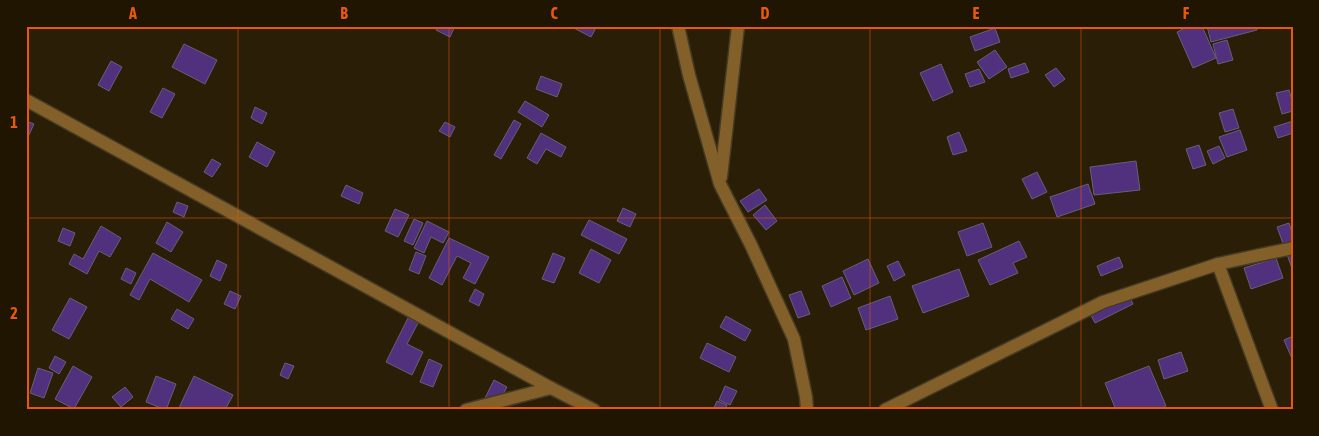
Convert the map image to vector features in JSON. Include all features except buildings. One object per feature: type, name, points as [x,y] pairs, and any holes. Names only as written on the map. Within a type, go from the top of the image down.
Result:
[{"type":"street","points":[[678,26],[689,75],[720,184],[751,245],[794,339],[808,410]]},
{"type":"street","points":[[720,184],[738,26]]},
{"type":"street","points":[[26,100],[594,410]]},
{"type":"street","points":[[885,410],[1103,302],[1218,264],[1293,248]]},
{"type":"street","points":[[1218,264],[1272,410]]},
{"type":"street","points":[[466,410],[551,388]]}]
